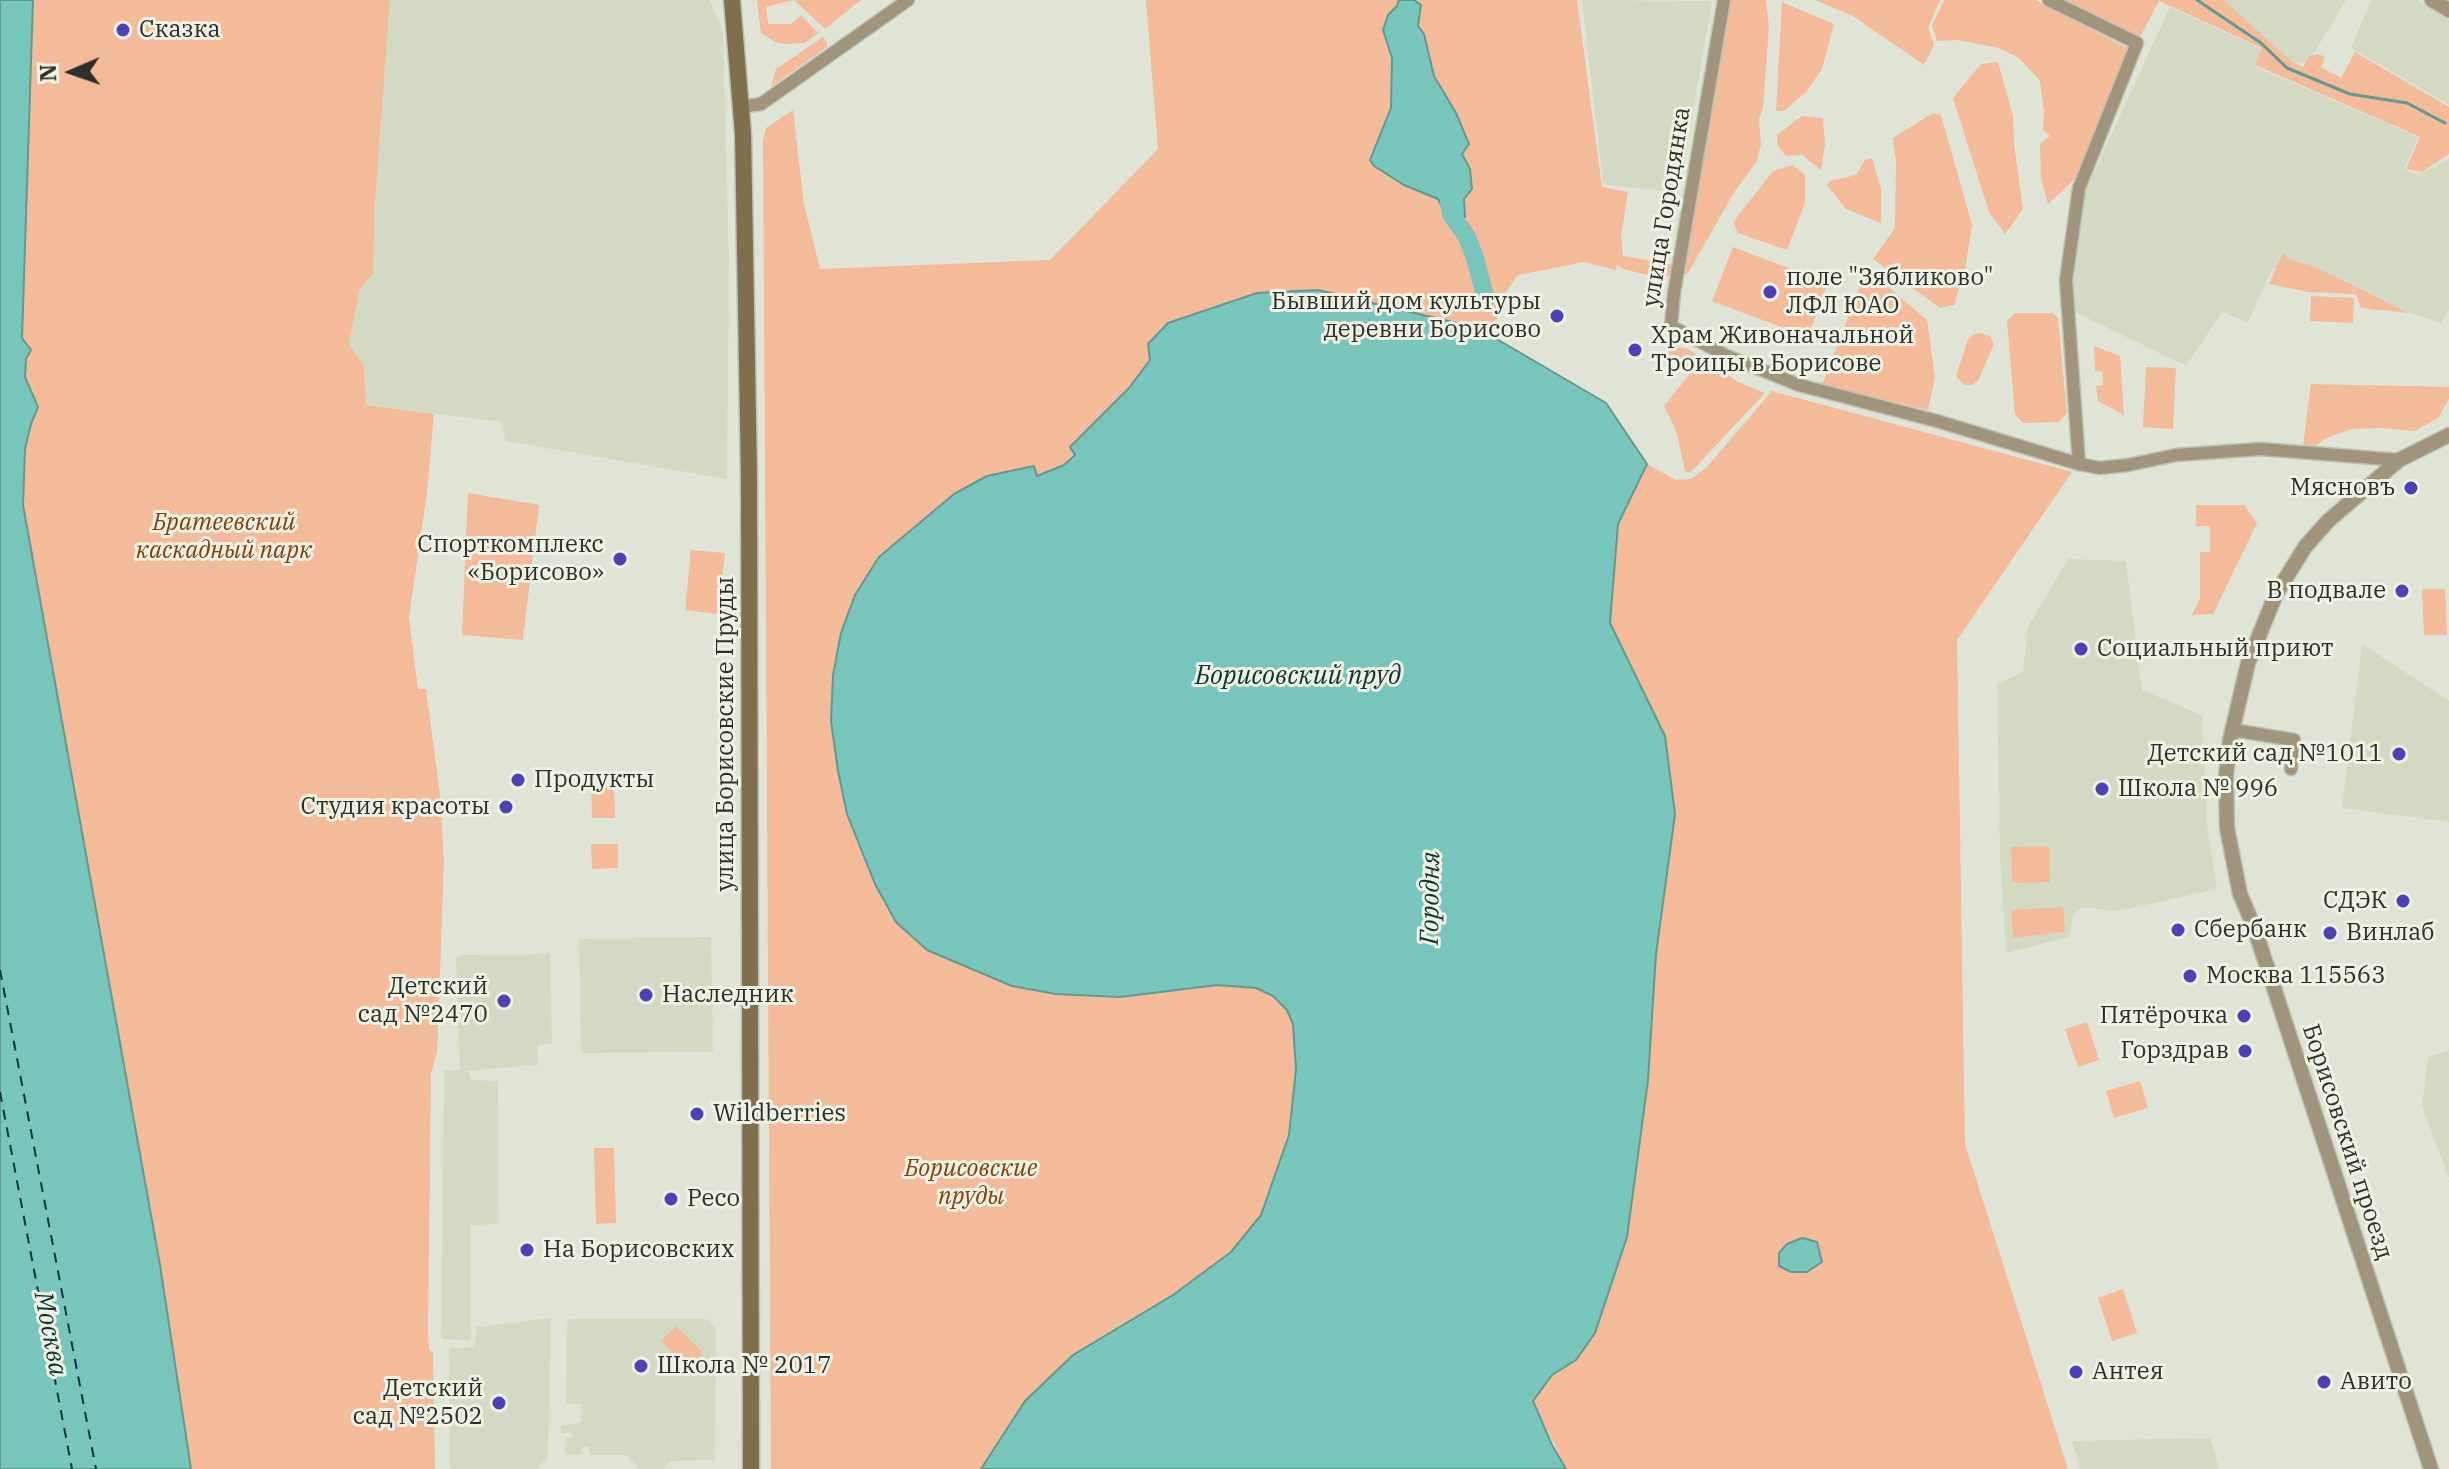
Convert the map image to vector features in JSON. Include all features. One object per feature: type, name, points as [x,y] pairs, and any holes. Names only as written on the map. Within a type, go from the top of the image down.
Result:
[{"type":"main road","name":"улица Борисовские Пруды","points":[[732,0],[741,107],[749,488],[751,1469]]},
{"type":"street","points":[[723,0],[735,23]]},
{"type":"street","points":[[741,107],[761,104],[908,0]]},
{"type":"street","name":"улица Городянка","points":[[1724,0],[1671,326],[1727,356],[1799,385],[2100,468],[2176,455],[2261,449],[2399,460]]},
{"type":"street","points":[[2049,0],[2137,43],[2079,188],[2066,280],[2079,464]]},
{"type":"street","points":[[2432,0],[2449,10]]},
{"type":"street","name":"Борисовский проезд","points":[[2431,1469],[2258,940],[2240,894],[2227,828],[2226,776],[2248,663],[2276,594],[2305,547],[2328,521],[2399,460],[2449,435]]},
{"type":"street","points":[[2233,730],[2294,740],[2291,769]]},
{"type":"shaded area","points":[[390,0],[710,0],[723,32],[729,264],[727,479],[505,441],[503,422],[366,405],[364,366],[349,344],[360,288],[373,274]]},
{"type":"shaded area","points":[[1582,0],[1712,1],[1679,193],[1603,184]]},
{"type":"shaded area","points":[[2216,0],[2346,0],[2308,63],[2289,64]]},
{"type":"shaded area","points":[[2371,0],[2417,0],[2449,20],[2449,105],[2351,48]]},
{"type":"shaded area","points":[[2170,7],[2262,49],[2254,66],[2418,137],[2404,170],[2420,174],[2449,159],[2449,309],[2441,323],[2273,267],[2248,322],[2222,312],[2186,366],[2075,312],[2072,279],[2085,192]]},
{"type":"shaded area","name":"Школа № 996","points":[[2068,559],[2126,561],[2142,690],[2202,715],[2207,824],[2217,889],[2118,911],[2083,907],[2074,914],[2069,937],[2006,953],[2000,855],[1997,685],[2023,671],[2028,627]]},
{"type":"shaded area","name":"Детский сад №1011","points":[[2362,644],[2449,701],[2449,822],[2342,808]]},
{"type":"shaded area","name":"Наследник","points":[[711,937],[713,1052],[581,1053],[579,939]]},
{"type":"shaded area","points":[[550,954],[552,1044],[537,1045],[538,1065],[462,1071],[469,1072],[471,1080],[498,1081],[499,1224],[470,1225],[471,1340],[441,1339],[444,1070],[460,1071],[456,959],[463,955]]},
{"type":"shaded area","points":[[2449,1050],[2449,1178],[2422,1106],[2428,1057]]},
{"type":"shaded area","name":"Детский сад №2502","points":[[551,1318],[548,1457],[536,1469],[450,1469],[449,1348],[475,1347],[476,1327]]},
{"type":"shaded area","name":"Школа № 2017","points":[[571,1319],[706,1319],[716,1328],[715,1460],[671,1461],[663,1469],[640,1469],[626,1455],[590,1455],[589,1447],[582,1447],[582,1454],[565,1455],[565,1438],[571,1438],[572,1433],[561,1433],[561,1425],[581,1423],[581,1404],[566,1404],[567,1322]]},
{"type":"shaded area","points":[[2210,1438],[2219,1469],[2080,1469],[2072,1441]]},
{"type":"green space","name":"Братеевский каскадный парк","points":[[33,0],[390,0],[373,274],[360,288],[349,344],[364,366],[366,405],[434,414],[427,493],[409,617],[418,689],[426,689],[440,795],[444,862],[437,1052],[431,1074],[428,1330],[429,1350],[433,1353],[435,1469],[191,1469],[160,1265],[23,505],[25,449],[38,407],[25,377],[22,338]]},
{"type":"green space","points":[[757,0],[794,0],[766,7],[768,24],[791,24],[801,15],[818,33],[805,43],[775,42],[761,33]]},
{"type":"green space","points":[[794,0],[861,0],[825,29]]},
{"type":"green space","name":"Борисовские пруды","points":[[1146,0],[1577,0],[1602,187],[1628,192],[1621,237],[1623,256],[1674,265],[1674,271],[1664,279],[1617,265],[1616,270],[1584,262],[1518,275],[1503,296],[1492,337],[1478,328],[1352,297],[1318,290],[1289,292],[1150,360],[1103,416],[1076,455],[1064,465],[1036,476],[1033,467],[987,476],[954,494],[879,557],[855,595],[841,633],[833,675],[831,721],[847,814],[927,950],[1012,986],[1056,994],[1120,997],[1217,985],[1256,988],[1273,996],[1287,1010],[1293,1024],[1296,1069],[1289,1135],[1261,1215],[1231,1252],[1025,1401],[981,1469],[771,1469],[763,141],[766,128],[793,110],[804,204],[820,269],[1050,260],[1158,149]]},
{"type":"green space","points":[[1730,0],[1766,0],[1769,27],[1763,108],[1759,119],[1761,144],[1757,161],[1735,191],[1688,273],[1682,276]]},
{"type":"green space","points":[[1815,0],[1940,0],[1928,28],[1934,45],[1924,65],[1853,16]]},
{"type":"green space","points":[[1944,0],[2036,0],[2131,50],[2075,179],[2048,204],[2041,178],[2040,144],[2050,136],[2043,129],[2040,81],[2019,58],[1999,48],[1958,40],[1937,41],[1932,25]]},
{"type":"green space","points":[[2062,0],[2224,0],[2292,62],[2303,67],[2309,56],[2318,54],[2325,57],[2321,67],[2341,78],[2355,52],[2449,107],[2449,154],[2422,172],[2406,169],[2420,137],[2255,65],[2262,48],[2159,1],[2140,37]]},
{"type":"green space","points":[[1782,2],[1834,24],[1822,69],[1806,92],[1784,111],[1776,111]]},
{"type":"green space","points":[[823,37],[827,47],[771,87],[776,69]]},
{"type":"green space","points":[[1998,62],[2013,116],[2023,209],[2005,234],[1989,212],[1953,98],[1981,64]]},
{"type":"green space","points":[[1933,113],[1941,115],[1972,225],[1965,270],[1954,305],[1940,308],[1873,259],[1895,228],[1896,162],[1893,138]]},
{"type":"green space","points":[[1802,116],[1823,118],[1825,145],[1821,170],[1802,155],[1786,156],[1778,146],[1777,135]]},
{"type":"green space","points":[[1872,158],[1881,189],[1881,223],[1846,209],[1827,185],[1830,181],[1856,175],[1865,160]]},
{"type":"green space","points":[[1793,165],[1805,175],[1805,203],[1787,250],[1738,233],[1733,222],[1773,171]]},
{"type":"green space","name":"поле \"Зябликово\" ЛФЛ ЮАО","points":[[1733,247],[1828,283],[1808,337],[1712,301]]},
{"type":"green space","points":[[2283,253],[2292,261],[2311,265],[2409,313],[2361,308],[2356,294],[2308,292],[2269,284]]},
{"type":"green space","points":[[1867,269],[1927,320],[1935,378],[1928,410],[1822,385]]},
{"type":"green space","points":[[2311,296],[2354,298],[2353,323],[2310,321]]},
{"type":"green space","points":[[2015,313],[2053,313],[2058,318],[2067,413],[2059,422],[2023,423],[2015,414],[2007,321]]},
{"type":"green space","points":[[1981,333],[1990,336],[1994,344],[1978,381],[1964,385],[1956,376],[1968,339]]},
{"type":"green space","points":[[2094,346],[2120,356],[2124,415],[2098,401],[2096,386],[2103,385],[2102,372],[2095,371]]},
{"type":"green space","points":[[1669,347],[1686,348],[1740,383],[1765,393],[1690,473],[1685,471],[1676,430],[1664,406],[1692,371],[1667,355]]},
{"type":"green space","points":[[2146,367],[2176,368],[2173,429],[2143,427]]},
{"type":"green space","points":[[2311,384],[2449,387],[2449,399],[2438,418],[2415,431],[2352,429],[2326,438],[2312,448],[2303,447]]},
{"type":"green space","points":[[1772,391],[2072,472],[1957,640],[1965,1144],[2068,1469],[1566,1469],[1533,1401],[1552,1375],[1576,1360],[1648,1080],[1665,736],[1610,623],[1618,524],[1647,464],[1676,480],[1691,479],[1706,468]]},
{"type":"green space","points":[[468,493],[539,505],[523,640],[462,635]]},
{"type":"green space","points":[[2196,505],[2244,505],[2257,523],[2213,614],[2192,615],[2200,599],[2200,552],[2210,552],[2210,526],[2196,526]]},
{"type":"green space","points":[[691,550],[725,553],[718,614],[685,610]]},
{"type":"green space","points":[[2422,589],[2445,589],[2447,635],[2424,635]]},
{"type":"green space","points":[[591,783],[614,783],[615,818],[592,818]]},
{"type":"green space","points":[[591,844],[618,844],[618,868],[592,869]]},
{"type":"green space","points":[[2049,846],[2050,882],[2012,883],[2011,847]]},
{"type":"green space","points":[[2063,907],[2065,932],[2013,938],[2011,910]]},
{"type":"green space","points":[[2087,1022],[2099,1060],[2078,1067],[2065,1029]]},
{"type":"green space","points":[[2140,1081],[2148,1108],[2114,1118],[2106,1091]]},
{"type":"green space","points":[[594,1148],[614,1148],[616,1223],[596,1224]]},
{"type":"green space","points":[[2123,1289],[2137,1333],[2112,1341],[2098,1298]]},
{"type":"green space","points":[[676,1326],[703,1353],[688,1368],[661,1341]]},
{"type":"water","name":"Москва","points":[[0,0],[33,0],[22,338],[31,350],[26,359],[25,377],[38,407],[25,449],[23,505],[160,1265],[191,1469],[0,1469]]},
{"type":"water","points":[[1399,0],[1414,0],[1421,5],[1418,26],[1424,34],[1434,76],[1456,113],[1469,144],[1462,154],[1470,169],[1472,189],[1464,199],[1465,217],[1453,228],[1438,199],[1404,185],[1374,166],[1370,160],[1391,108],[1392,58],[1383,30],[1388,15]]},
{"type":"water","name":"Борисовский пруд","points":[[1318,290],[1478,328],[1606,403],[1647,464],[1618,524],[1610,623],[1665,736],[1675,814],[1656,954],[1648,1080],[1627,1237],[1595,1333],[1576,1360],[1552,1375],[1533,1401],[1566,1469],[981,1469],[1025,1401],[1073,1355],[1173,1295],[1231,1252],[1261,1215],[1289,1135],[1296,1069],[1293,1024],[1287,1010],[1273,996],[1256,988],[1217,985],[1120,997],[1056,994],[1012,986],[927,950],[896,922],[875,884],[847,814],[831,721],[833,675],[841,633],[855,595],[879,557],[954,494],[987,476],[1034,466],[1037,476],[1064,465],[1075,455],[1070,447],[1129,388],[1150,360],[1148,344],[1168,323],[1257,293]]},
{"type":"water","points":[[1802,1238],[1817,1242],[1822,1262],[1807,1272],[1791,1272],[1779,1266],[1779,1253],[1787,1244]]},
{"type":"waterway","points":[[2197,0],[2261,43],[2287,68],[2350,94],[2407,103],[2445,123]]},
{"type":"waterway","name":"Городня","points":[[1449,202],[1451,214],[1467,237],[1486,299]]},
{"type":"ferry route","points":[[0,970],[96,1469]]},
{"type":"ferry route","points":[[0,1092],[72,1469]]},
{"type":"place","name":"Сказка","points":[[123,30]]},
{"type":"place","name":"поле \"Зябликово\" ЛФЛ ЮАО","points":[[1770,292]]},
{"type":"place","name":"Бывший дом культуры деревни Борисово","points":[[1557,316]]},
{"type":"place","name":"Храм Живоначальной Троицы в Борисове","points":[[1635,350]]},
{"type":"place","name":"Мясновъ","points":[[2411,488]]},
{"type":"place","name":"Спорткомплекс «Борисово»","points":[[620,559]]},
{"type":"place","name":"В подвале","points":[[2402,591]]},
{"type":"place","name":"Социальный приют","points":[[2081,649]]},
{"type":"place","name":"Детский сад №1011","points":[[2399,754]]},
{"type":"place","name":"Продукты","points":[[518,780]]},
{"type":"place","name":"Школа № 996","points":[[2102,789]]},
{"type":"place","name":"Студия красоты","points":[[506,807]]},
{"type":"place","name":"СДЭК","points":[[2403,901]]},
{"type":"place","name":"Сбербанк","points":[[2178,930]]},
{"type":"place","name":"Винлаб","points":[[2330,933]]},
{"type":"place","name":"Москва 115563","points":[[2190,976]]},
{"type":"place","name":"Наследник","points":[[646,995]]},
{"type":"place","name":"Детский сад №2470","points":[[504,1001]]},
{"type":"place","name":"Пятёрочка","points":[[2244,1016]]},
{"type":"place","name":"Горздрав","points":[[2245,1051]]},
{"type":"place","name":"Wildberries","points":[[697,1114]]},
{"type":"place","name":"Ресо","points":[[671,1199]]},
{"type":"place","name":"На Борисовских","points":[[527,1250]]},
{"type":"place","name":"Школа № 2017","points":[[641,1366]]},
{"type":"place","name":"Антея","points":[[2076,1372]]},
{"type":"place","name":"Авито","points":[[2324,1382]]},
{"type":"place","name":"Детский сад №2502","points":[[499,1403]]}]
